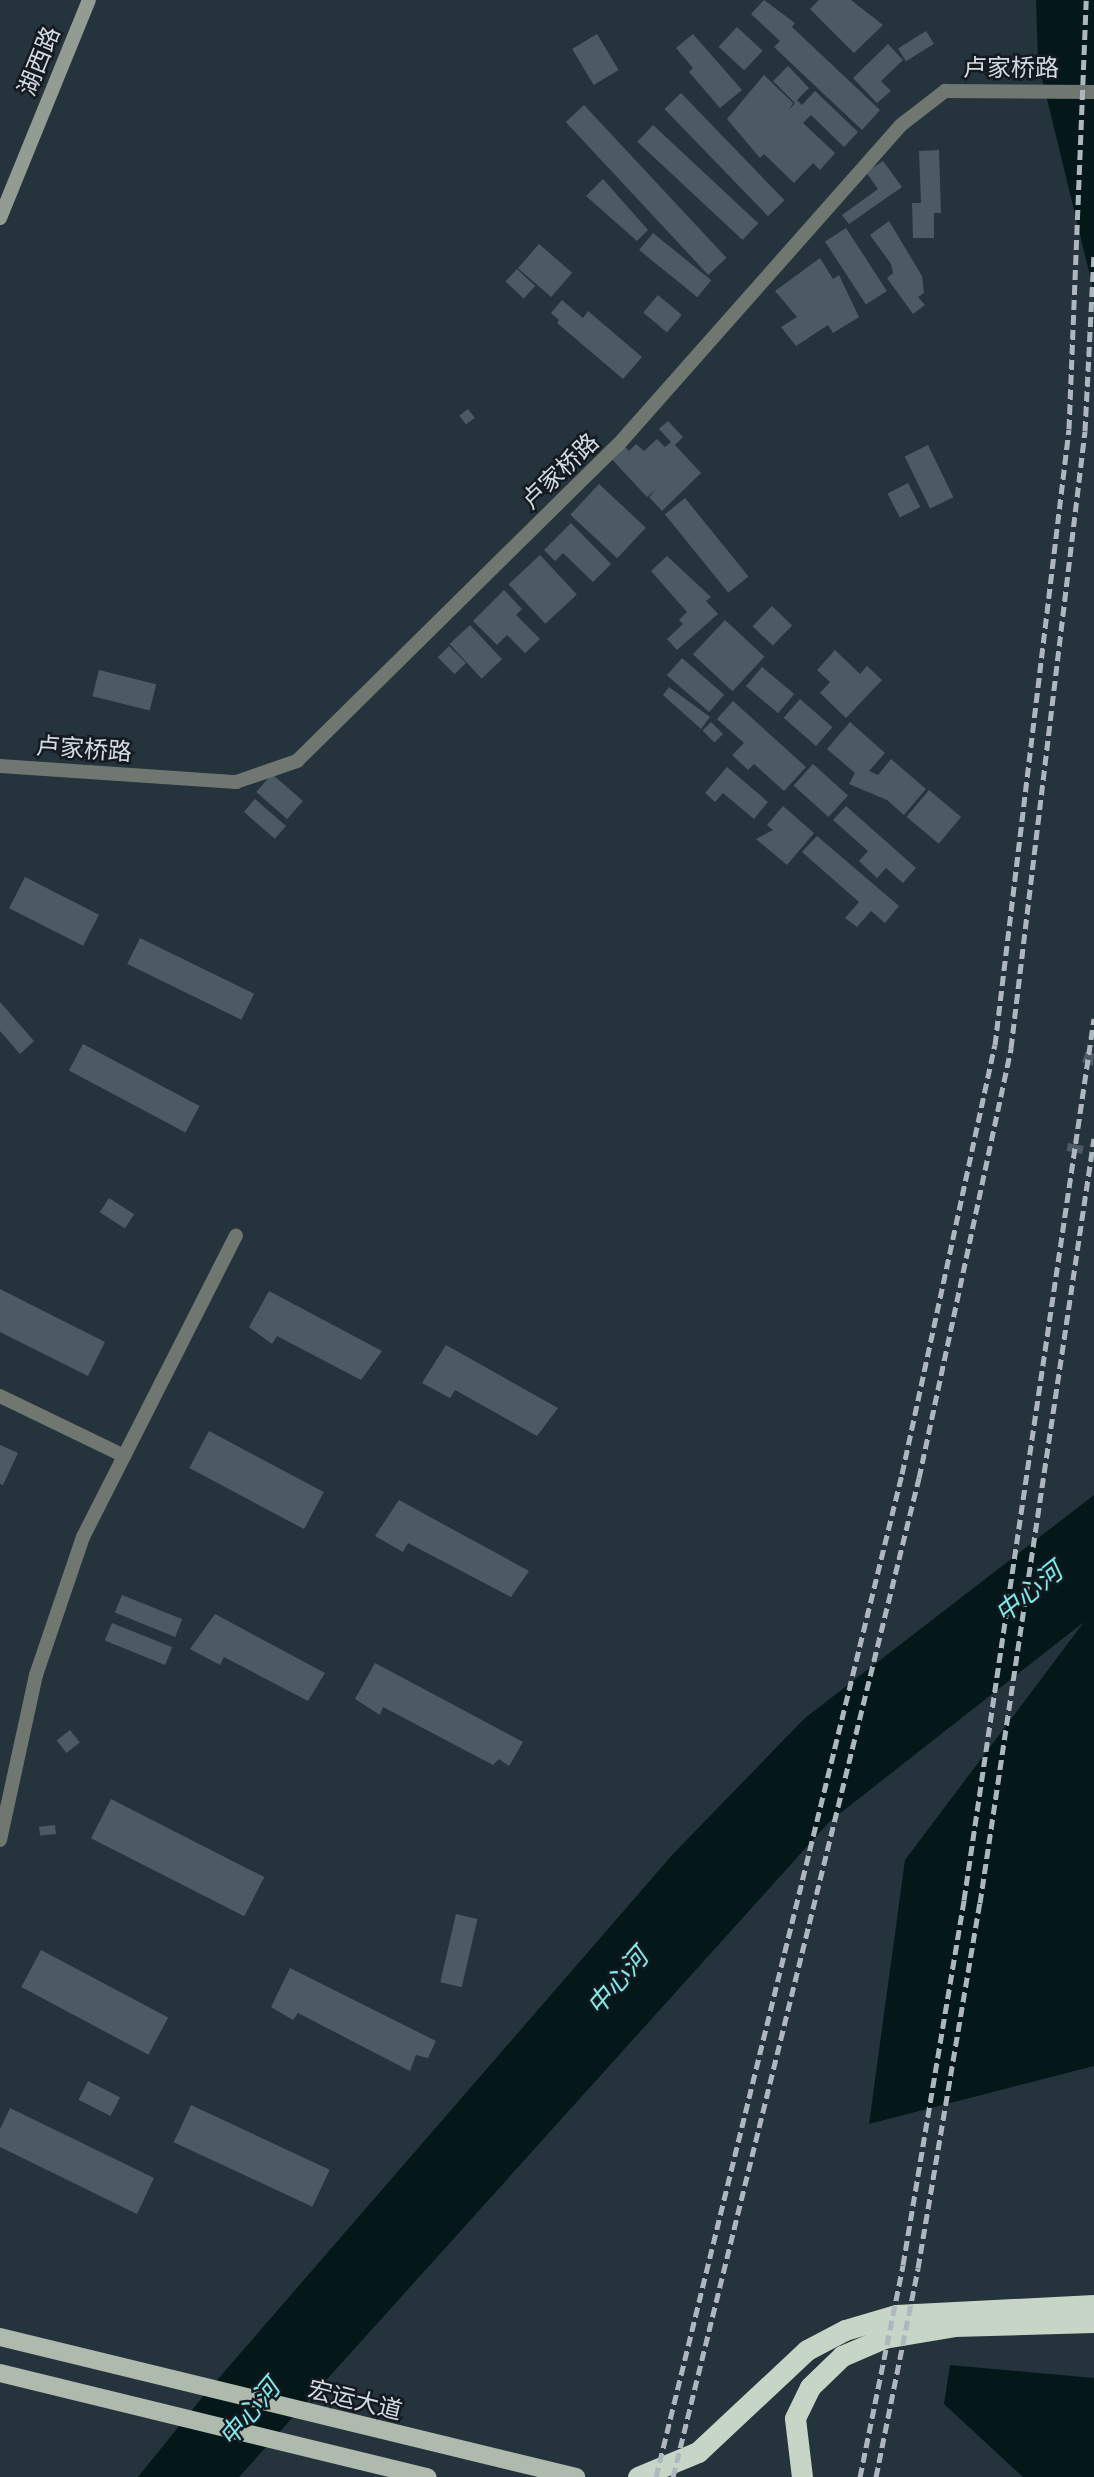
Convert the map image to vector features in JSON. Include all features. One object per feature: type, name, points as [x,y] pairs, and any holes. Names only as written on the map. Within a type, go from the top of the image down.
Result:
[{"type":"highway","points":[[638,2477],[698,2452],[807,2350],[845,2330],[897,2315],[1094,2305]]},
{"type":"highway","points":[[802,2477],[795,2418],[810,2387],[842,2356],[884,2338],[954,2326],[1094,2322]]},
{"type":"main road","name":"宏运大道","points":[[0,2337],[208,2387],[315,2416],[576,2477]]},
{"type":"main road","points":[[0,2373],[428,2477]]},
{"type":"street","name":"湖西路","points":[[0,218],[89,0]]},
{"type":"street","name":"卢家桥路","points":[[0,766],[236,782],[297,761],[618,445],[901,125],[944,91],[1094,92]]},
{"type":"street","points":[[0,1840],[36,1675],[83,1536],[236,1236]]},
{"type":"street","points":[[0,1396],[124,1456]]},
{"type":"water","points":[[1036,0],[1094,0],[1094,292],[1038,62]]},
{"type":"water","name":"中心河","points":[[1094,1495],[1094,2066],[869,2124],[905,1860],[1084,1622],[829,1822],[239,2477],[138,2477],[205,2394],[673,1854],[805,1718]]},
{"type":"water","points":[[950,2365],[1094,2378],[1094,2477],[1023,2477],[944,2404]]},
{"type":"building","points":[[764,0],[795,23],[792,27],[880,110],[862,130],[774,47],[780,41],[751,14]]},
{"type":"building","points":[[819,0],[851,0],[883,25],[854,53],[810,9]]},
{"type":"building","points":[[737,27],[763,51],[744,71],[719,47]]},
{"type":"building","points":[[926,31],[934,44],[906,61],[898,48]]},
{"type":"building","points":[[597,34],[619,70],[594,85],[572,49]]},
{"type":"building","points":[[693,34],[742,90],[720,108],[689,72],[693,68],[676,48]]},
{"type":"building","points":[[888,44],[903,60],[881,81],[891,91],[877,103],[853,78]]},
{"type":"building","points":[[788,66],[809,88],[797,100],[802,105],[815,91],[858,132],[844,147],[811,115],[803,123],[835,153],[820,170],[813,163],[794,183],[764,154],[760,158],[727,119],[764,75],[793,103],[789,110],[795,103],[773,81]]},
{"type":"building","points":[[681,93],[785,200],[768,216],[664,109]]},
{"type":"building","points":[[584,105],[727,258],[708,275],[566,122]]},
{"type":"building","points":[[653,125],[758,223],[743,240],[637,142]]},
{"type":"building","points":[[939,150],[941,213],[934,213],[934,238],[913,238],[912,203],[921,203],[919,151]]},
{"type":"building","points":[[883,161],[902,187],[849,224],[842,215],[878,189],[866,172]]},
{"type":"building","points":[[603,179],[648,230],[637,241],[586,196]]},
{"type":"building","points":[[889,221],[922,276],[924,293],[918,297],[925,305],[913,314],[887,278],[893,273],[891,264],[870,235]]},
{"type":"building","points":[[846,228],[887,291],[866,305],[825,242]]},
{"type":"building","points":[[653,233],[711,280],[697,297],[639,250]]},
{"type":"building","points":[[539,244],[572,273],[551,297],[518,268]]},
{"type":"building","points":[[820,258],[833,279],[839,275],[859,317],[833,333],[828,325],[796,346],[781,327],[797,317],[775,291]]},
{"type":"building","points":[[517,269],[535,286],[524,298],[505,281]]},
{"type":"building","points":[[658,295],[682,315],[667,333],[643,313]]},
{"type":"building","points":[[562,300],[583,318],[588,311],[642,357],[623,379],[557,323],[559,320],[551,313]]},
{"type":"building","points":[[468,409],[475,418],[466,424],[459,416]]},
{"type":"building","points":[[668,421],[683,437],[675,445],[701,473],[662,511],[649,497],[656,489],[647,497],[607,454],[620,441],[629,451],[636,444],[644,451],[657,439],[665,447],[671,442],[659,429]]},
{"type":"building","points":[[928,445],[953,497],[930,509],[905,456]]},
{"type":"building","points":[[908,483],[920,507],[900,517],[888,493]]},
{"type":"building","points":[[599,484],[646,528],[617,558],[570,515]]},
{"type":"building","points":[[685,498],[749,576],[728,593],[665,514]]},
{"type":"building","points":[[571,523],[611,564],[593,582],[563,553],[555,561],[544,550]]},
{"type":"building","points":[[540,555],[577,594],[545,624],[509,584]]},
{"type":"building","points":[[667,556],[711,597],[706,601],[718,614],[677,650],[667,639],[683,624],[679,620],[687,612],[651,571]]},
{"type":"building","points":[[504,590],[522,609],[516,615],[540,639],[525,653],[507,635],[497,645],[473,621]]},
{"type":"building","points":[[772,606],[792,625],[773,646],[753,626]]},
{"type":"building","points":[[725,620],[764,657],[732,691],[693,654]]},
{"type":"building","points":[[470,625],[502,659],[482,678],[450,644]]},
{"type":"building","points":[[449,646],[466,663],[455,674],[438,657]]},
{"type":"building","points":[[835,650],[860,674],[867,666],[882,680],[846,718],[820,693],[830,682],[817,670]]},
{"type":"building","points":[[682,658],[724,695],[709,712],[667,675]]},
{"type":"building","points":[[762,667],[794,694],[778,713],[746,686]]},
{"type":"building","points":[[99,670],[156,684],[150,710],[92,696]]},
{"type":"building","points":[[669,687],[710,717],[701,729],[663,695]]},
{"type":"building","points":[[800,699],[832,727],[816,746],[784,718]]},
{"type":"building","points":[[733,701],[806,767],[784,791],[754,764],[748,770],[732,755],[744,743],[717,719]]},
{"type":"building","points":[[711,722],[723,734],[715,743],[703,730]]},
{"type":"building","points":[[850,722],[885,753],[869,771],[878,775],[891,759],[926,789],[904,815],[887,800],[849,784],[855,773],[827,749]]},
{"type":"building","points":[[813,764],[848,795],[829,817],[794,786]]},
{"type":"building","points":[[727,767],[768,802],[754,819],[723,793],[715,802],[705,793]]},
{"type":"building","points":[[272,774],[303,801],[287,819],[256,792]]},
{"type":"building","points":[[929,790],[961,817],[939,844],[907,817]]},
{"type":"building","points":[[255,799],[286,826],[275,839],[244,812]]},
{"type":"building","points":[[783,806],[814,833],[787,865],[756,839],[773,830],[767,825]]},
{"type":"building","points":[[846,806],[916,868],[903,883],[886,868],[877,878],[859,861],[868,851],[833,820]]},
{"type":"building","points":[[817,836],[899,906],[885,923],[871,911],[857,927],[845,918],[859,902],[802,852]]},
{"type":"building","points":[[25,877],[99,915],[83,946],[9,908]]},
{"type":"building","points":[[140,938],[254,994],[241,1020],[127,964]]},
{"type":"building","points":[[0,1002],[34,1041],[20,1054],[0,1031]]},
{"type":"building","points":[[83,1044],[200,1106],[185,1132],[69,1070]]},
{"type":"building","points":[[1086,1051],[1094,1054],[1093,1066],[1082,1062]]},
{"type":"building","points":[[1068,1143],[1084,1146],[1082,1154],[1066,1151]]},
{"type":"building","points":[[109,1198],[134,1214],[125,1229],[100,1212]]},
{"type":"building","points":[[0,1289],[105,1342],[88,1376],[0,1332]]},
{"type":"building","points":[[269,1291],[382,1351],[361,1380],[277,1336],[272,1344],[249,1327]]},
{"type":"building","points":[[446,1345],[558,1408],[537,1436],[455,1390],[450,1398],[422,1383]]},
{"type":"building","points":[[209,1431],[324,1492],[304,1529],[189,1468]]},
{"type":"building","points":[[0,1445],[18,1453],[3,1485],[0,1484]]},
{"type":"building","points":[[399,1500],[529,1571],[511,1597],[408,1543],[403,1552],[375,1536]]},
{"type":"building","points":[[122,1595],[182,1619],[175,1637],[115,1613]]},
{"type":"building","points":[[215,1614],[325,1673],[308,1701],[224,1657],[220,1665],[190,1649]]},
{"type":"building","points":[[112,1623],[172,1647],[165,1665],[105,1641]]},
{"type":"building","points":[[375,1663],[523,1742],[509,1766],[499,1759],[493,1765],[383,1707],[380,1715],[355,1699]]},
{"type":"building","points":[[70,1730],[80,1743],[66,1753],[57,1740]]},
{"type":"building","points":[[111,1799],[264,1877],[244,1916],[91,1838]]},
{"type":"building","points":[[55,1825],[56,1834],[40,1836],[39,1827]]},
{"type":"building","points":[[456,1914],[477,1919],[462,1987],[440,1982]]},
{"type":"building","points":[[41,1950],[168,2018],[148,2055],[21,1987]]},
{"type":"building","points":[[290,1968],[436,2041],[428,2058],[416,2055],[410,2071],[298,2013],[293,2020],[271,2007]]},
{"type":"building","points":[[88,2081],[120,2097],[111,2116],[78,2100]]},
{"type":"building","points":[[191,2105],[330,2170],[312,2207],[174,2142]]},
{"type":"building","points":[[10,2108],[154,2178],[137,2214],[0,2147],[0,2129]]},
{"type":"railway","points":[[656,2477],[902,1474],[995,1045],[1069,429],[1086,0]]},
{"type":"railway","points":[[673,2477],[919,1478],[1011,1048],[1085,431],[1094,255]]},
{"type":"railway","points":[[860,2477],[903,2265],[964,1900],[1094,1019]]},
{"type":"railway","points":[[876,2477],[918,2268],[980,1903],[1094,1138]]}]
